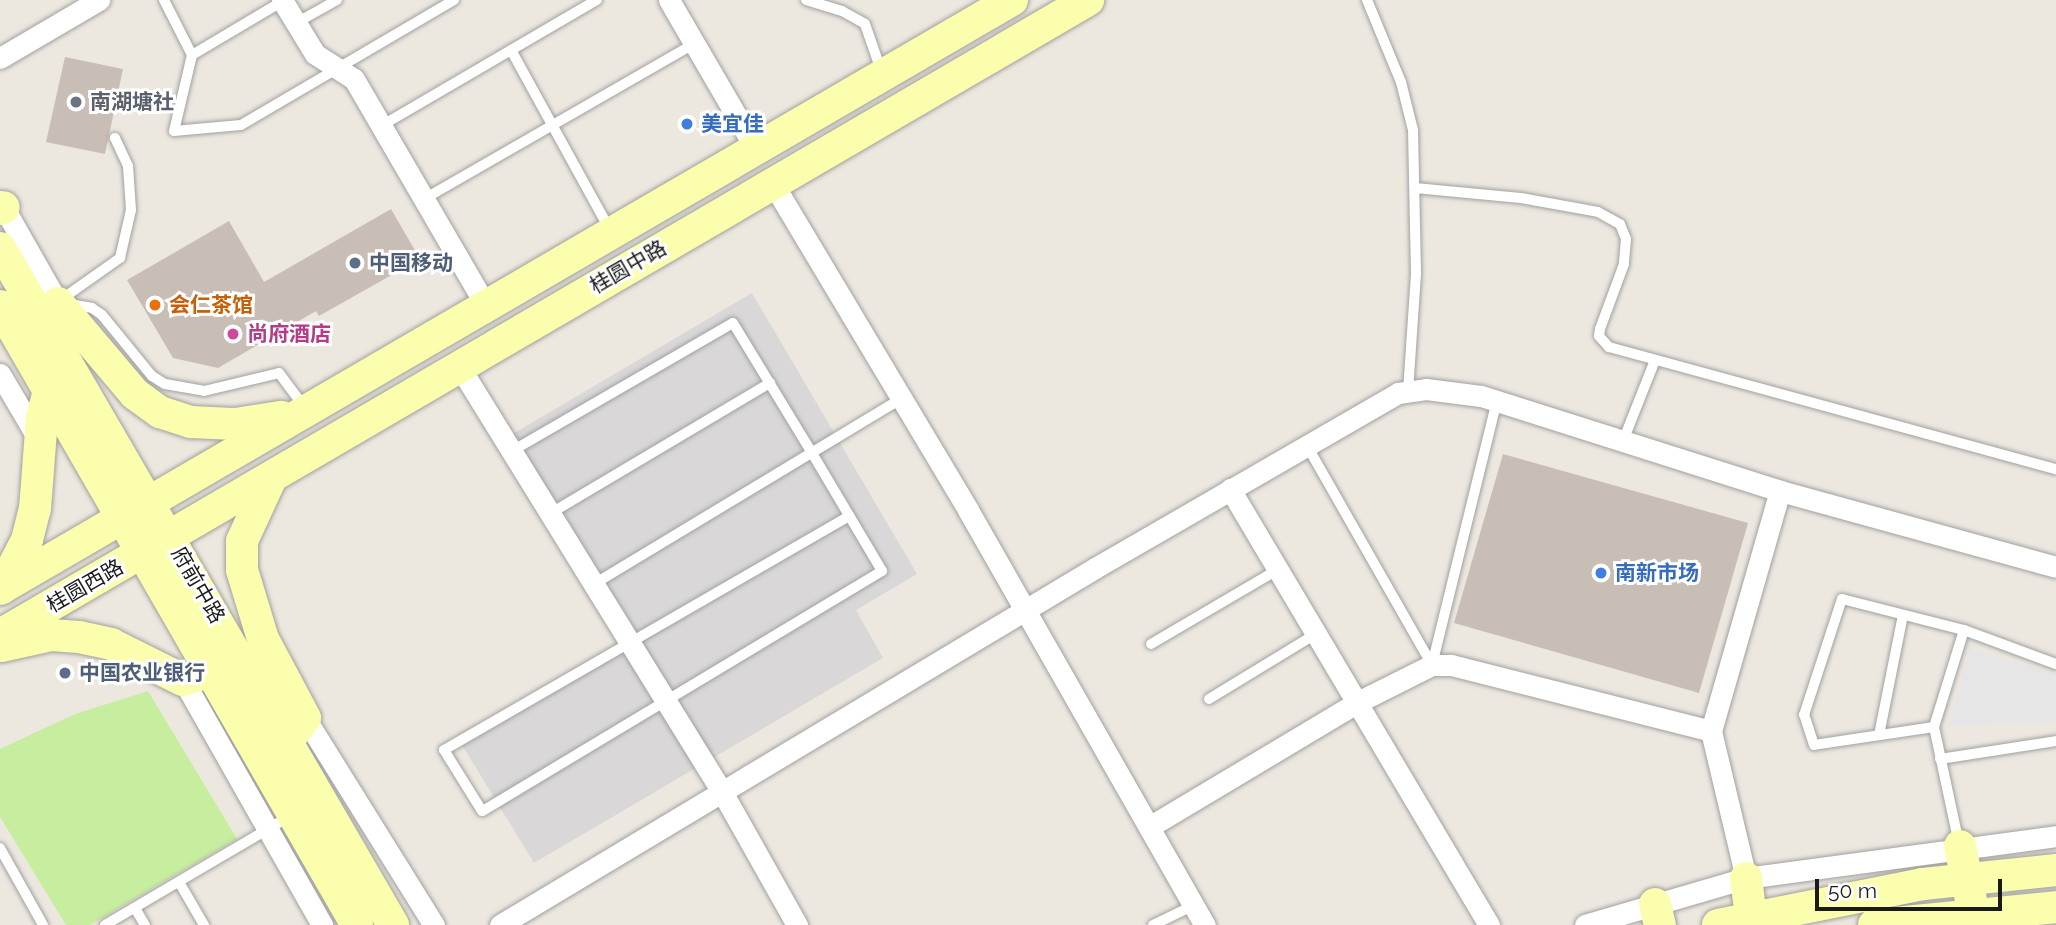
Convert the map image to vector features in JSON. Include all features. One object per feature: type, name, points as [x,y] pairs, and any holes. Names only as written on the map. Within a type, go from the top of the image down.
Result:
[{"type":"main road","name":"桂圆中路","points":[[137,510],[485,304],[882,75],[975,9],[1012,0]]},
{"type":"main road","name":"桂圆中路","points":[[171,538],[772,182],[1088,0]]},
{"type":"main road","points":[[755,148],[772,182]]},
{"type":"main road","name":"府前中路","points":[[1,251],[48,309],[137,510],[144,553],[197,675],[299,811],[393,925]]},
{"type":"main road","name":"府前中路","points":[[0,306],[49,390],[137,510],[171,538],[296,729],[299,811],[357,925]]},
{"type":"main road","points":[[48,309],[135,394],[160,412],[191,422],[235,424],[301,413]]},
{"type":"main road","points":[[1,589],[27,540],[35,509],[40,442],[49,390]]},
{"type":"main road","points":[[271,478],[242,541],[242,570],[263,639],[296,729]]},
{"type":"main road","name":"桂圆西路","points":[[1,589],[137,510]]},
{"type":"main road","name":"桂圆西路","points":[[0,635],[171,538]]},
{"type":"main road","points":[[0,646],[51,635],[79,637],[111,644],[197,675]]},
{"type":"main road","points":[[1960,846],[1974,914]]},
{"type":"main road","points":[[1718,925],[1968,879],[2056,870]]},
{"type":"main road","points":[[1746,878],[1751,921]]},
{"type":"main road","points":[[1874,925],[2056,907]]},
{"type":"street","points":[[0,58],[99,0]]},
{"type":"street","points":[[668,0],[755,148]]},
{"type":"street","points":[[283,1],[315,54],[354,79],[485,304]]},
{"type":"street","points":[[772,182],[1026,610],[1205,925]]},
{"type":"street","points":[[1,205],[48,309]]},
{"type":"street","points":[[459,366],[721,790],[797,925]]},
{"type":"street","points":[[0,374],[40,442]]},
{"type":"street","points":[[500,925],[721,790],[1306,444],[1388,396],[1408,391],[1497,401],[1780,491],[2056,567]]},
{"type":"street","points":[[1230,489],[1314,635],[1489,925]]},
{"type":"street","points":[[1746,878],[1711,731],[1780,491]]},
{"type":"street","points":[[1149,827],[1356,703],[1432,665],[1451,665],[1711,731]]},
{"type":"street","points":[[296,729],[434,925]]},
{"type":"street","points":[[299,811],[322,925]]},
{"type":"street","points":[[1585,925],[1658,915],[1746,878],[1960,846],[2056,836]]},
{"type":"lane","points":[[164,0],[192,55],[174,131],[241,125],[454,0]]},
{"type":"lane","points":[[296,23],[337,0]]},
{"type":"lane","points":[[381,127],[597,0]]},
{"type":"lane","points":[[806,0],[842,10],[864,24],[882,75]]},
{"type":"lane","points":[[1367,0],[1401,82],[1413,130],[1416,274],[1408,391]]},
{"type":"lane","points":[[192,55],[283,1]]},
{"type":"lane","points":[[424,199],[694,44]]},
{"type":"lane","points":[[511,50],[611,232]]},
{"type":"lane","points":[[48,309],[120,258],[131,210],[128,166],[115,138]]},
{"type":"lane","points":[[1415,188],[1521,198],[1598,212],[1620,224],[1626,239],[1624,264],[1599,336],[1609,347],[2056,469]]},
{"type":"lane","points":[[48,309],[92,308],[102,315],[152,376],[166,384],[204,391],[279,373],[301,413]]},
{"type":"lane","points":[[512,451],[733,323],[813,453],[882,571],[482,811],[444,750],[849,516]]},
{"type":"lane","points":[[1623,441],[1654,360]]},
{"type":"lane","points":[[551,513],[770,383]]},
{"type":"lane","points":[[594,584],[899,400]]},
{"type":"lane","points":[[1432,665],[1497,401]]},
{"type":"lane","points":[[1306,444],[1432,665]]},
{"type":"lane","points":[[1151,644],[1277,570]]},
{"type":"lane","points":[[1934,727],[1814,745],[1804,715],[1842,599],[1964,630],[2056,664]]},
{"type":"lane","points":[[1879,735],[1903,615]]},
{"type":"lane","points":[[1960,846],[1934,727],[1964,630]]},
{"type":"lane","points":[[1209,699],[1314,635]]},
{"type":"lane","points":[[1940,759],[2056,741]]},
{"type":"lane","points":[[105,925],[299,811]]},
{"type":"lane","points":[[0,848],[43,925]]},
{"type":"lane","points":[[179,882],[204,925]]},
{"type":"lane","points":[[1153,925],[1194,905]]},
{"type":"lane","points":[[135,908],[145,925]]},
{"type":"shaded area","points":[[752,293],[917,574],[856,610],[883,658],[534,863],[459,740],[619,646],[499,442]]},
{"type":"shaded area","points":[[1970,649],[2056,674],[2056,722],[1948,726]]},
{"type":"green space","points":[[148,691],[237,839],[90,925],[66,925],[0,817],[0,749],[75,714]]},
{"type":"building","points":[[65,57],[123,69],[105,154],[46,142]]},
{"type":"building","points":[[391,209],[420,259],[319,316],[316,311],[218,368],[173,358],[127,280],[229,221],[264,282]]},
{"type":"building","name":"南新市场","points":[[1503,454],[1748,523],[1699,693],[1454,623]]},
{"type":"place","name":"南湖塘社","points":[[76,102]]},
{"type":"place","name":"美宜佳","points":[[687,124]]},
{"type":"place","name":"中国移动","points":[[355,263]]},
{"type":"place","name":"会仁茶馆","points":[[155,305]]},
{"type":"place","name":"尚府酒店","points":[[233,334]]},
{"type":"place","name":"南新市场","points":[[1601,573]]},
{"type":"place","name":"中国农业银行","points":[[65,673]]}]
